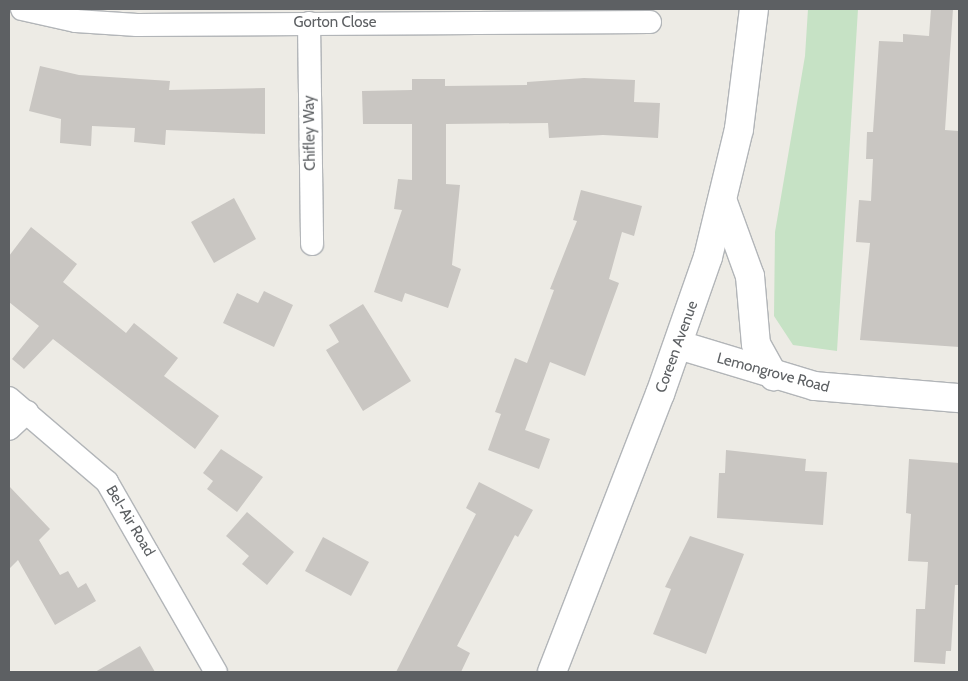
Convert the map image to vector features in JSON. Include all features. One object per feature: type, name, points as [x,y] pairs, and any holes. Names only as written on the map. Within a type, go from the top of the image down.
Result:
[{"type":"street","name":"Gorton Close","points":[[22,9],[106,23],[650,22]]},
{"type":"street","name":"Coreen Avenue","points":[[552,672],[679,345],[723,202],[739,130],[754,9]]},
{"type":"street","name":"Chifley Way","points":[[309,23],[312,244]]},
{"type":"street","points":[[723,202],[750,276],[756,344],[774,376]]},
{"type":"street","name":"Lemongrove Road","points":[[679,345],[774,376],[843,390],[959,398]]},
{"type":"street","name":"Bel-Air Road","points":[[9,398],[108,482],[216,672]]},
{"type":"street","points":[[9,429],[27,412]]},
{"type":"green space","points":[[808,9],[858,9],[837,351],[793,345],[774,316],[775,232],[805,56]]},
{"type":"building","points":[[931,9],[953,9],[945,130],[959,131],[959,347],[860,340],[870,243],[856,242],[859,200],[871,201],[873,159],[866,159],[867,132],[873,132],[879,41],[903,42],[903,34],[929,36]]},
{"type":"building","points":[[40,66],[79,75],[170,81],[169,90],[265,88],[265,134],[166,130],[165,145],[134,142],[135,128],[92,126],[91,146],[60,143],[61,119],[29,111]]},
{"type":"building","points":[[584,78],[635,80],[634,102],[660,103],[658,138],[603,135],[549,138],[548,123],[446,124],[446,184],[460,185],[452,265],[461,269],[448,308],[405,293],[402,302],[374,292],[402,210],[394,209],[398,179],[412,180],[412,124],[363,124],[362,91],[412,90],[412,79],[445,79],[445,86],[527,85],[527,82]]},
{"type":"building","points":[[581,190],[642,206],[634,236],[622,232],[609,279],[619,283],[585,376],[550,362],[525,430],[550,439],[539,469],[488,450],[501,414],[495,412],[515,358],[527,363],[554,290],[550,289],[577,221],[573,220]]},
{"type":"building","points":[[234,198],[256,239],[214,263],[191,222]]},
{"type":"building","points":[[31,227],[77,264],[63,282],[126,333],[134,323],[178,358],[164,376],[219,416],[195,449],[53,339],[24,369],[12,359],[39,326],[9,302],[9,256]]},
{"type":"building","points":[[264,291],[293,305],[274,347],[223,323],[237,293],[258,303]]},
{"type":"building","points":[[363,304],[411,381],[363,411],[326,350],[339,342],[329,325]]},
{"type":"building","points":[[221,449],[263,477],[237,512],[207,489],[213,481],[203,473]]},
{"type":"building","points":[[726,450],[806,459],[805,471],[827,472],[823,525],[717,518],[719,473],[725,473]]},
{"type":"building","points":[[909,459],[959,463],[959,585],[955,585],[951,651],[946,651],[945,664],[914,662],[916,609],[925,609],[928,562],[908,561],[911,514],[906,513]]},
{"type":"building","points":[[479,482],[533,510],[518,537],[515,535],[457,646],[470,653],[461,672],[396,672],[476,514],[466,508]]},
{"type":"building","points":[[9,486],[50,529],[39,540],[60,575],[68,571],[78,588],[86,583],[96,601],[55,625],[18,560],[9,569]]},
{"type":"building","points":[[247,512],[294,552],[267,585],[242,564],[249,556],[226,536]]},
{"type":"building","points":[[690,536],[744,554],[706,654],[653,634],[671,589],[665,587]]},
{"type":"building","points":[[323,537],[369,562],[351,596],[305,571]]},
{"type":"building","points":[[140,646],[155,672],[95,672]]}]
